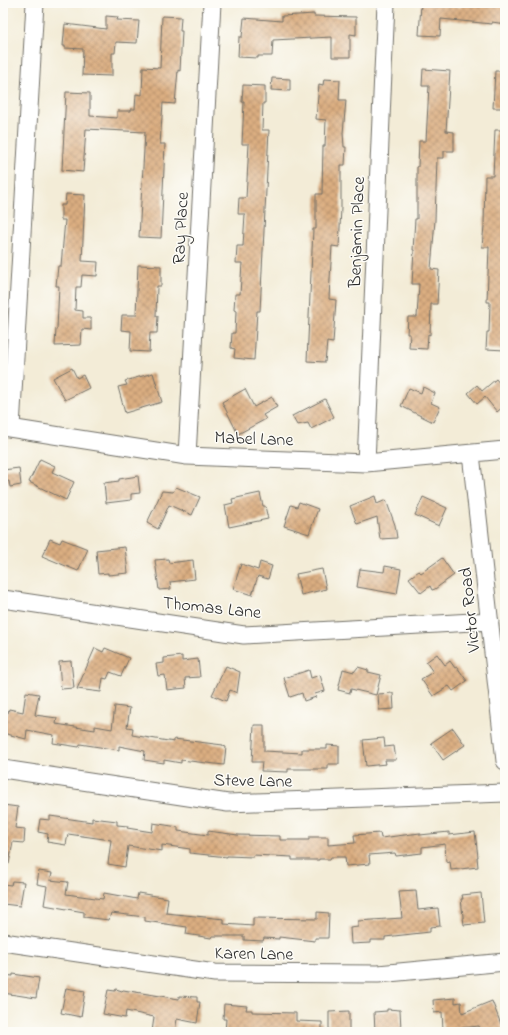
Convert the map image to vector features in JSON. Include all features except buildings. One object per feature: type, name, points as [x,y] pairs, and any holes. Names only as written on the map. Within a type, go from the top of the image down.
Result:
[{"type":"street","points":[[7,427],[35,3]]},
{"type":"street","name":"Ray Place","points":[[187,456],[212,3]]},
{"type":"street","name":"Benjamin Place","points":[[366,463],[386,3]]},
{"type":"street","name":"Mabel Lane","points":[[7,427],[187,456],[366,463],[505,450]]},
{"type":"street","name":"Victor Road","points":[[472,454],[505,761]]},
{"type":"street","name":"Thomas Lane","points":[[3,599],[244,634],[490,621]]},
{"type":"street","name":"Steve Lane","points":[[3,769],[228,803],[505,793]]},
{"type":"street","name":"Karen Lane","points":[[3,942],[215,973],[378,974],[505,962]]}]
